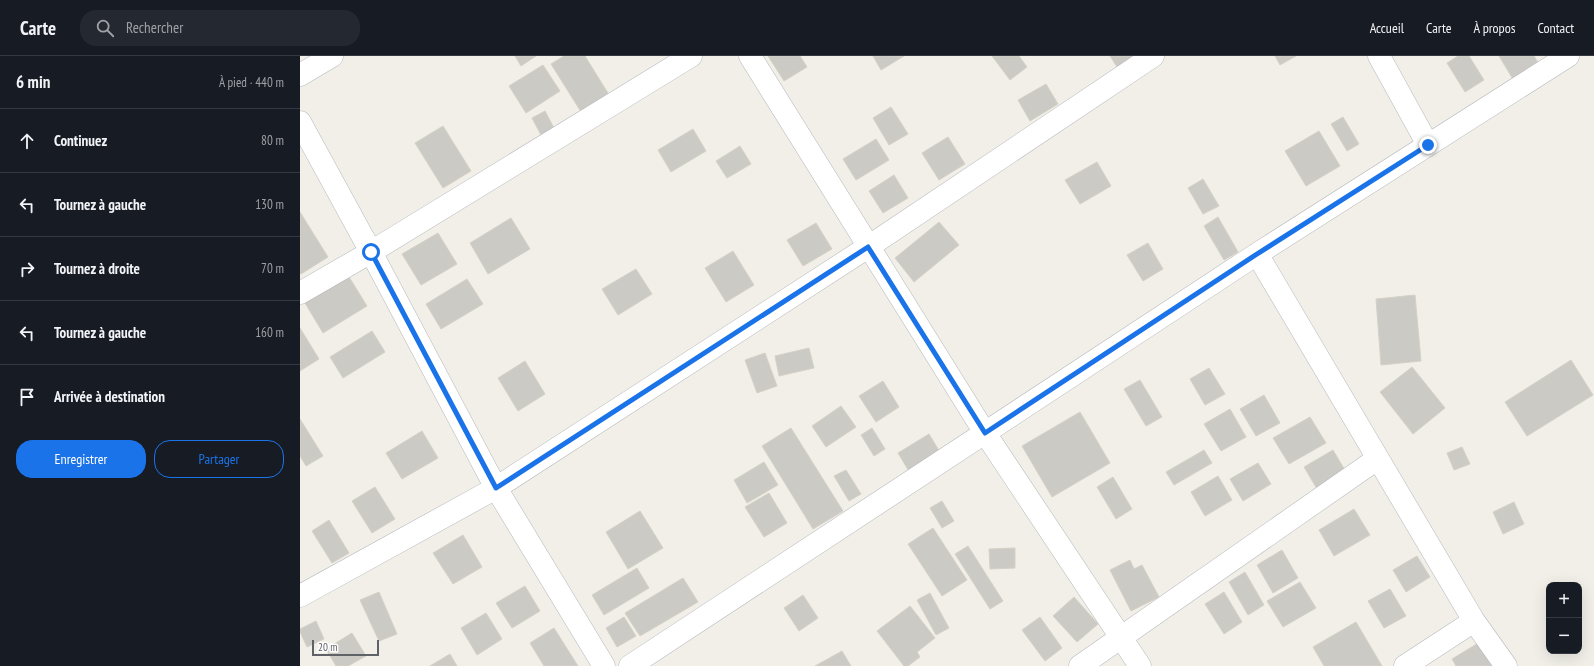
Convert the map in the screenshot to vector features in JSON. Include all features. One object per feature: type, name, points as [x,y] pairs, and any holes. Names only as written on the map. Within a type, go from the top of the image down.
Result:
[{"type":"street","points":[[300,75],[332,56]]},
{"type":"street","points":[[300,293],[371,252],[691,56]]},
{"type":"street","points":[[750,56],[985,433],[1140,666]]},
{"type":"street","points":[[300,596],[496,488],[868,247],[1153,56]]},
{"type":"street","points":[[1379,56],[1428,145]]},
{"type":"street","points":[[630,666],[1257,254],[1568,56]]},
{"type":"street","points":[[300,122],[371,252],[496,488],[604,666]]},
{"type":"street","points":[[1257,254],[1377,459],[1474,620],[1506,666]]},
{"type":"street","points":[[1080,666],[1377,459]]},
{"type":"street","points":[[1405,666],[1474,620]]},
{"type":"building","points":[[515,56],[536,56],[521,66]]},
{"type":"building","points":[[564,56],[585,56],[611,98],[583,115],[551,64]]},
{"type":"building","points":[[768,56],[800,56],[807,67],[784,81]]},
{"type":"building","points":[[873,56],[904,56],[881,70]]},
{"type":"building","points":[[992,56],[1019,56],[1027,67],[1010,80]]},
{"type":"building","points":[[1110,56],[1141,56],[1119,70]]},
{"type":"building","points":[[1275,56],[1296,56],[1280,65]]},
{"type":"building","points":[[1458,56],[1469,56],[1484,80],[1465,92],[1447,63]]},
{"type":"building","points":[[1499,56],[1534,56],[1540,66],[1514,81]]},
{"type":"building","points":[[543,65],[560,91],[526,113],[509,86]]},
{"type":"building","points":[[1046,84],[1058,104],[1030,121],[1018,100]]},
{"type":"building","points":[[891,107],[908,134],[889,145],[873,118]]},
{"type":"building","points":[[545,111],[555,130],[542,137],[532,118]]},
{"type":"building","points":[[1343,117],[1359,144],[1347,151],[1331,124]]},
{"type":"building","points":[[443,126],[471,171],[443,188],[415,143]]},
{"type":"building","points":[[693,129],[706,151],[671,172],[658,150]]},
{"type":"building","points":[[1319,131],[1340,166],[1306,186],[1285,151]]},
{"type":"building","points":[[948,137],[965,164],[939,180],[922,153]]},
{"type":"building","points":[[876,139],[889,160],[856,180],[843,159]]},
{"type":"building","points":[[740,146],[751,164],[727,178],[716,161]]},
{"type":"building","points":[[1097,162],[1111,186],[1080,204],[1065,180]]},
{"type":"building","points":[[894,175],[908,198],[883,213],[869,191]]},
{"type":"building","points":[[1203,179],[1219,206],[1203,214],[1188,188]]},
{"type":"building","points":[[300,212],[328,257],[301,274],[300,273]]},
{"type":"building","points":[[1218,217],[1238,252],[1224,260],[1204,226]]},
{"type":"building","points":[[511,218],[530,249],[488,274],[470,243]]},
{"type":"building","points":[[939,222],[959,245],[914,282],[895,258]]},
{"type":"building","points":[[816,223],[832,249],[803,266],[787,240]]},
{"type":"building","points":[[438,233],[457,264],[421,285],[402,254]]},
{"type":"building","points":[[1148,243],[1163,269],[1143,281],[1127,255]]},
{"type":"building","points":[[733,251],[754,285],[726,302],[705,268]]},
{"type":"building","points":[[636,269],[652,294],[618,315],[602,289]]},
{"type":"building","points":[[346,272],[367,306],[323,333],[302,298]]},
{"type":"building","points":[[467,279],[483,304],[441,329],[426,304]]},
{"type":"building","points":[[1415,295],[1421,361],[1381,365],[1376,299]]},
{"type":"building","points":[[300,328],[319,359],[300,371]]},
{"type":"building","points":[[372,331],[385,352],[343,378],[330,357]]},
{"type":"building","points":[[809,348],[814,368],[779,376],[775,356]]},
{"type":"building","points":[[765,353],[777,386],[757,393],[745,360]]},
{"type":"building","points":[[1571,360],[1593,395],[1527,436],[1505,402]]},
{"type":"building","points":[[525,361],[545,394],[518,411],[498,378]]},
{"type":"building","points":[[1412,367],[1445,408],[1413,434],[1380,392]]},
{"type":"building","points":[[1209,368],[1225,394],[1205,405],[1190,379]]},
{"type":"building","points":[[1140,380],[1162,417],[1146,426],[1124,389]]},
{"type":"building","points":[[883,381],[899,407],[876,422],[859,396]]},
{"type":"building","points":[[1264,395],[1280,423],[1256,436],[1240,409]]},
{"type":"building","points":[[841,406],[856,427],[826,447],[812,426]]},
{"type":"building","points":[[1230,409],[1246,437],[1221,451],[1204,424]]},
{"type":"building","points":[[1080,412],[1110,463],[1052,497],[1022,446]]},
{"type":"building","points":[[1310,417],[1326,443],[1289,464],[1273,438]]},
{"type":"building","points":[[300,419],[323,456],[306,466],[300,456]]},
{"type":"building","points":[[791,428],[843,511],[813,529],[762,446]]},
{"type":"building","points":[[872,428],[885,449],[874,456],[861,435]]},
{"type":"building","points":[[422,431],[438,458],[402,479],[386,453]]},
{"type":"building","points":[[929,434],[941,454],[910,473],[898,453]]},
{"type":"building","points":[[1462,447],[1470,464],[1454,470],[1447,453]]},
{"type":"building","points":[[1204,450],[1212,463],[1174,485],[1166,472]]},
{"type":"building","points":[[1333,450],[1346,472],[1317,489],[1304,467]]},
{"type":"building","points":[[764,462],[778,485],[747,503],[734,480]]},
{"type":"building","points":[[1258,463],[1271,484],[1243,501],[1230,479]]},
{"type":"building","points":[[846,470],[861,494],[849,501],[834,476]]},
{"type":"building","points":[[1218,476],[1232,500],[1205,516],[1191,492]]},
{"type":"building","points":[[1113,477],[1132,509],[1116,519],[1097,487]]},
{"type":"building","points":[[375,487],[395,519],[372,533],[352,501]]},
{"type":"building","points":[[769,493],[787,523],[764,537],[745,507]]},
{"type":"building","points":[[942,501],[954,521],[942,528],[930,508]]},
{"type":"building","points":[[1514,502],[1524,524],[1503,534],[1493,512]]},
{"type":"building","points":[[1354,509],[1370,535],[1334,556],[1319,530]]},
{"type":"building","points":[[640,511],[663,548],[628,569],[606,532]]},
{"type":"building","points":[[329,520],[349,553],[332,563],[312,531]]},
{"type":"building","points":[[933,528],[967,580],[942,596],[908,544]]},
{"type":"building","points":[[463,535],[482,567],[453,584],[433,553]]},
{"type":"building","points":[[968,546],[1003,601],[990,609],[955,554]]},
{"type":"building","points":[[1015,548],[1015,568],[990,569],[989,549]]},
{"type":"building","points":[[1282,550],[1298,578],[1273,593],[1257,565]]},
{"type":"building","points":[[1417,556],[1430,577],[1406,592],[1393,570]]},
{"type":"building","points":[[1130,560],[1134,569],[1142,565],[1159,597],[1131,611],[1110,570]]},
{"type":"building","points":[[637,568],[649,588],[604,615],[592,595]]},
{"type":"building","points":[[1245,572],[1264,605],[1248,615],[1229,582]]},
{"type":"building","points":[[683,578],[698,602],[640,636],[625,613]]},
{"type":"building","points":[[1300,582],[1316,608],[1283,627],[1267,601]]},
{"type":"building","points":[[525,586],[540,611],[512,628],[496,603]]},
{"type":"building","points":[[1390,589],[1406,616],[1384,628],[1368,601]]},
{"type":"building","points":[[379,592],[397,634],[379,641],[360,600]]},
{"type":"building","points":[[1224,592],[1242,622],[1224,634],[1205,604]]},
{"type":"building","points":[[930,593],[949,628],[936,635],[917,600]]},
{"type":"building","points":[[803,595],[818,618],[799,631],[784,608]]},
{"type":"building","points":[[1074,597],[1098,624],[1077,642],[1053,616]]},
{"type":"building","points":[[910,606],[935,638],[917,652],[920,657],[908,666],[904,666],[877,631]]},
{"type":"building","points":[[486,613],[502,639],[477,655],[461,628]]},
{"type":"building","points":[[624,617],[636,636],[617,647],[606,628]]},
{"type":"building","points":[[1040,617],[1062,648],[1045,661],[1022,630]]},
{"type":"building","points":[[316,621],[324,639],[307,647],[300,629]]},
{"type":"building","points":[[1356,622],[1382,666],[1324,666],[1313,647]]},
{"type":"building","points":[[554,628],[578,666],[544,666],[530,643]]},
{"type":"building","points":[[352,633],[366,656],[348,666],[336,666],[326,649]]},
{"type":"building","points":[[1480,642],[1495,666],[1456,666],[1452,659]]},
{"type":"building","points":[[842,651],[851,666],[815,666]]},
{"type":"building","points":[[450,654],[457,666],[430,666]]},
{"type":"route","points":[[371,252],[496,488],[868,247],[985,433],[1257,254],[1428,145]]}]
